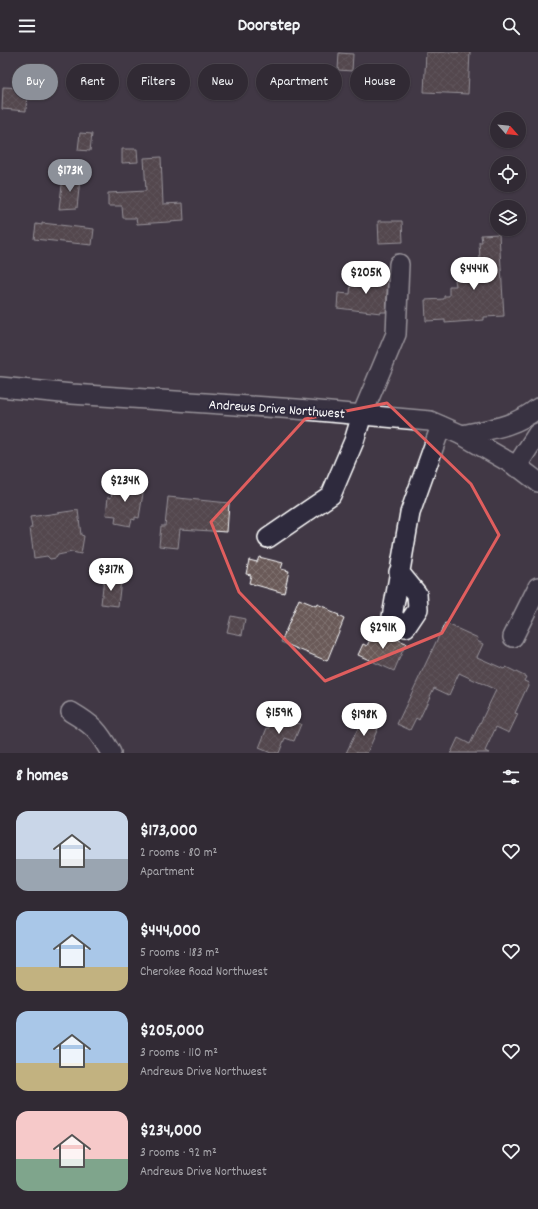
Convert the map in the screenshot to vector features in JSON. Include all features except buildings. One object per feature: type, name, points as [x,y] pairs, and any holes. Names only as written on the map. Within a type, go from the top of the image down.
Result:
[{"type":"street","points":[[268,538],[331,495],[354,441],[362,415],[396,334],[399,264]]},
{"type":"street","name":"Andrews Drive Northwest","points":[[0,387],[78,395],[296,409],[430,421],[462,435],[527,474]]},
{"type":"street","points":[[462,435],[513,424],[530,415],[538,408]]},
{"type":"street","points":[[399,572],[410,513],[441,426]]},
{"type":"street","points":[[527,474],[538,433]]},
{"type":"street","points":[[527,474],[538,454]]},
{"type":"street","points":[[513,637],[538,587]]},
{"type":"street","points":[[71,712],[88,722],[101,734],[111,753]]},
{"type":"highlighted area","points":[[387,403],[471,484],[499,535],[442,633],[325,681],[239,592],[211,522],[305,419]]}]
